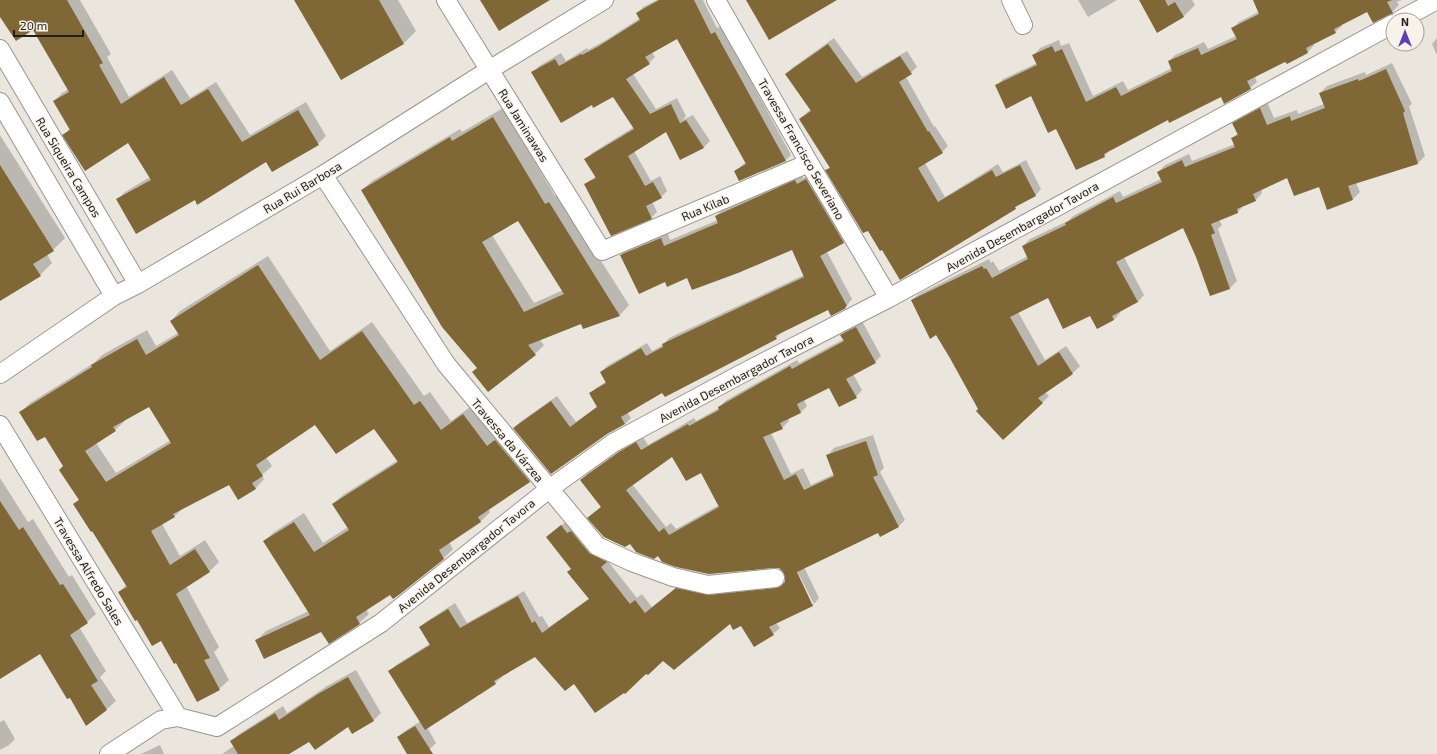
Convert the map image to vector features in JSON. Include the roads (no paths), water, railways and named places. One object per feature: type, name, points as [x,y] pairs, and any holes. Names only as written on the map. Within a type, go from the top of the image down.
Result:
[{"type":"street","name":"Rua Jaminawas","points":[[446,0],[602,251]]},
{"type":"street","name":"Rua Rui Barbosa","points":[[0,374],[114,296],[138,284],[323,175],[489,70],[604,0]]},
{"type":"street","name":"Travessa Francisco Severiano","points":[[716,0],[809,163],[889,298]]},
{"type":"street","points":[[1011,0],[1023,25]]},
{"type":"street","points":[[1415,12],[1437,0]]},
{"type":"street","name":"Avenida Desembargador Tavora","points":[[108,754],[161,720],[178,717],[217,727],[381,623],[549,489],[613,444],[741,374],[889,298],[1385,28]]},
{"type":"street","name":"Rua Siqueira Campos","points":[[0,49],[138,284]]},
{"type":"street","points":[[0,102],[114,296]]},
{"type":"street","name":"Rua Kilab","points":[[602,251],[809,163]]},
{"type":"street","name":"Travessa da Várzea","points":[[323,175],[446,364],[597,546],[632,562],[673,577],[708,585],[775,578]]},
{"type":"street","name":"Travessa Alfredo Sales","points":[[0,426],[178,717]]}]
